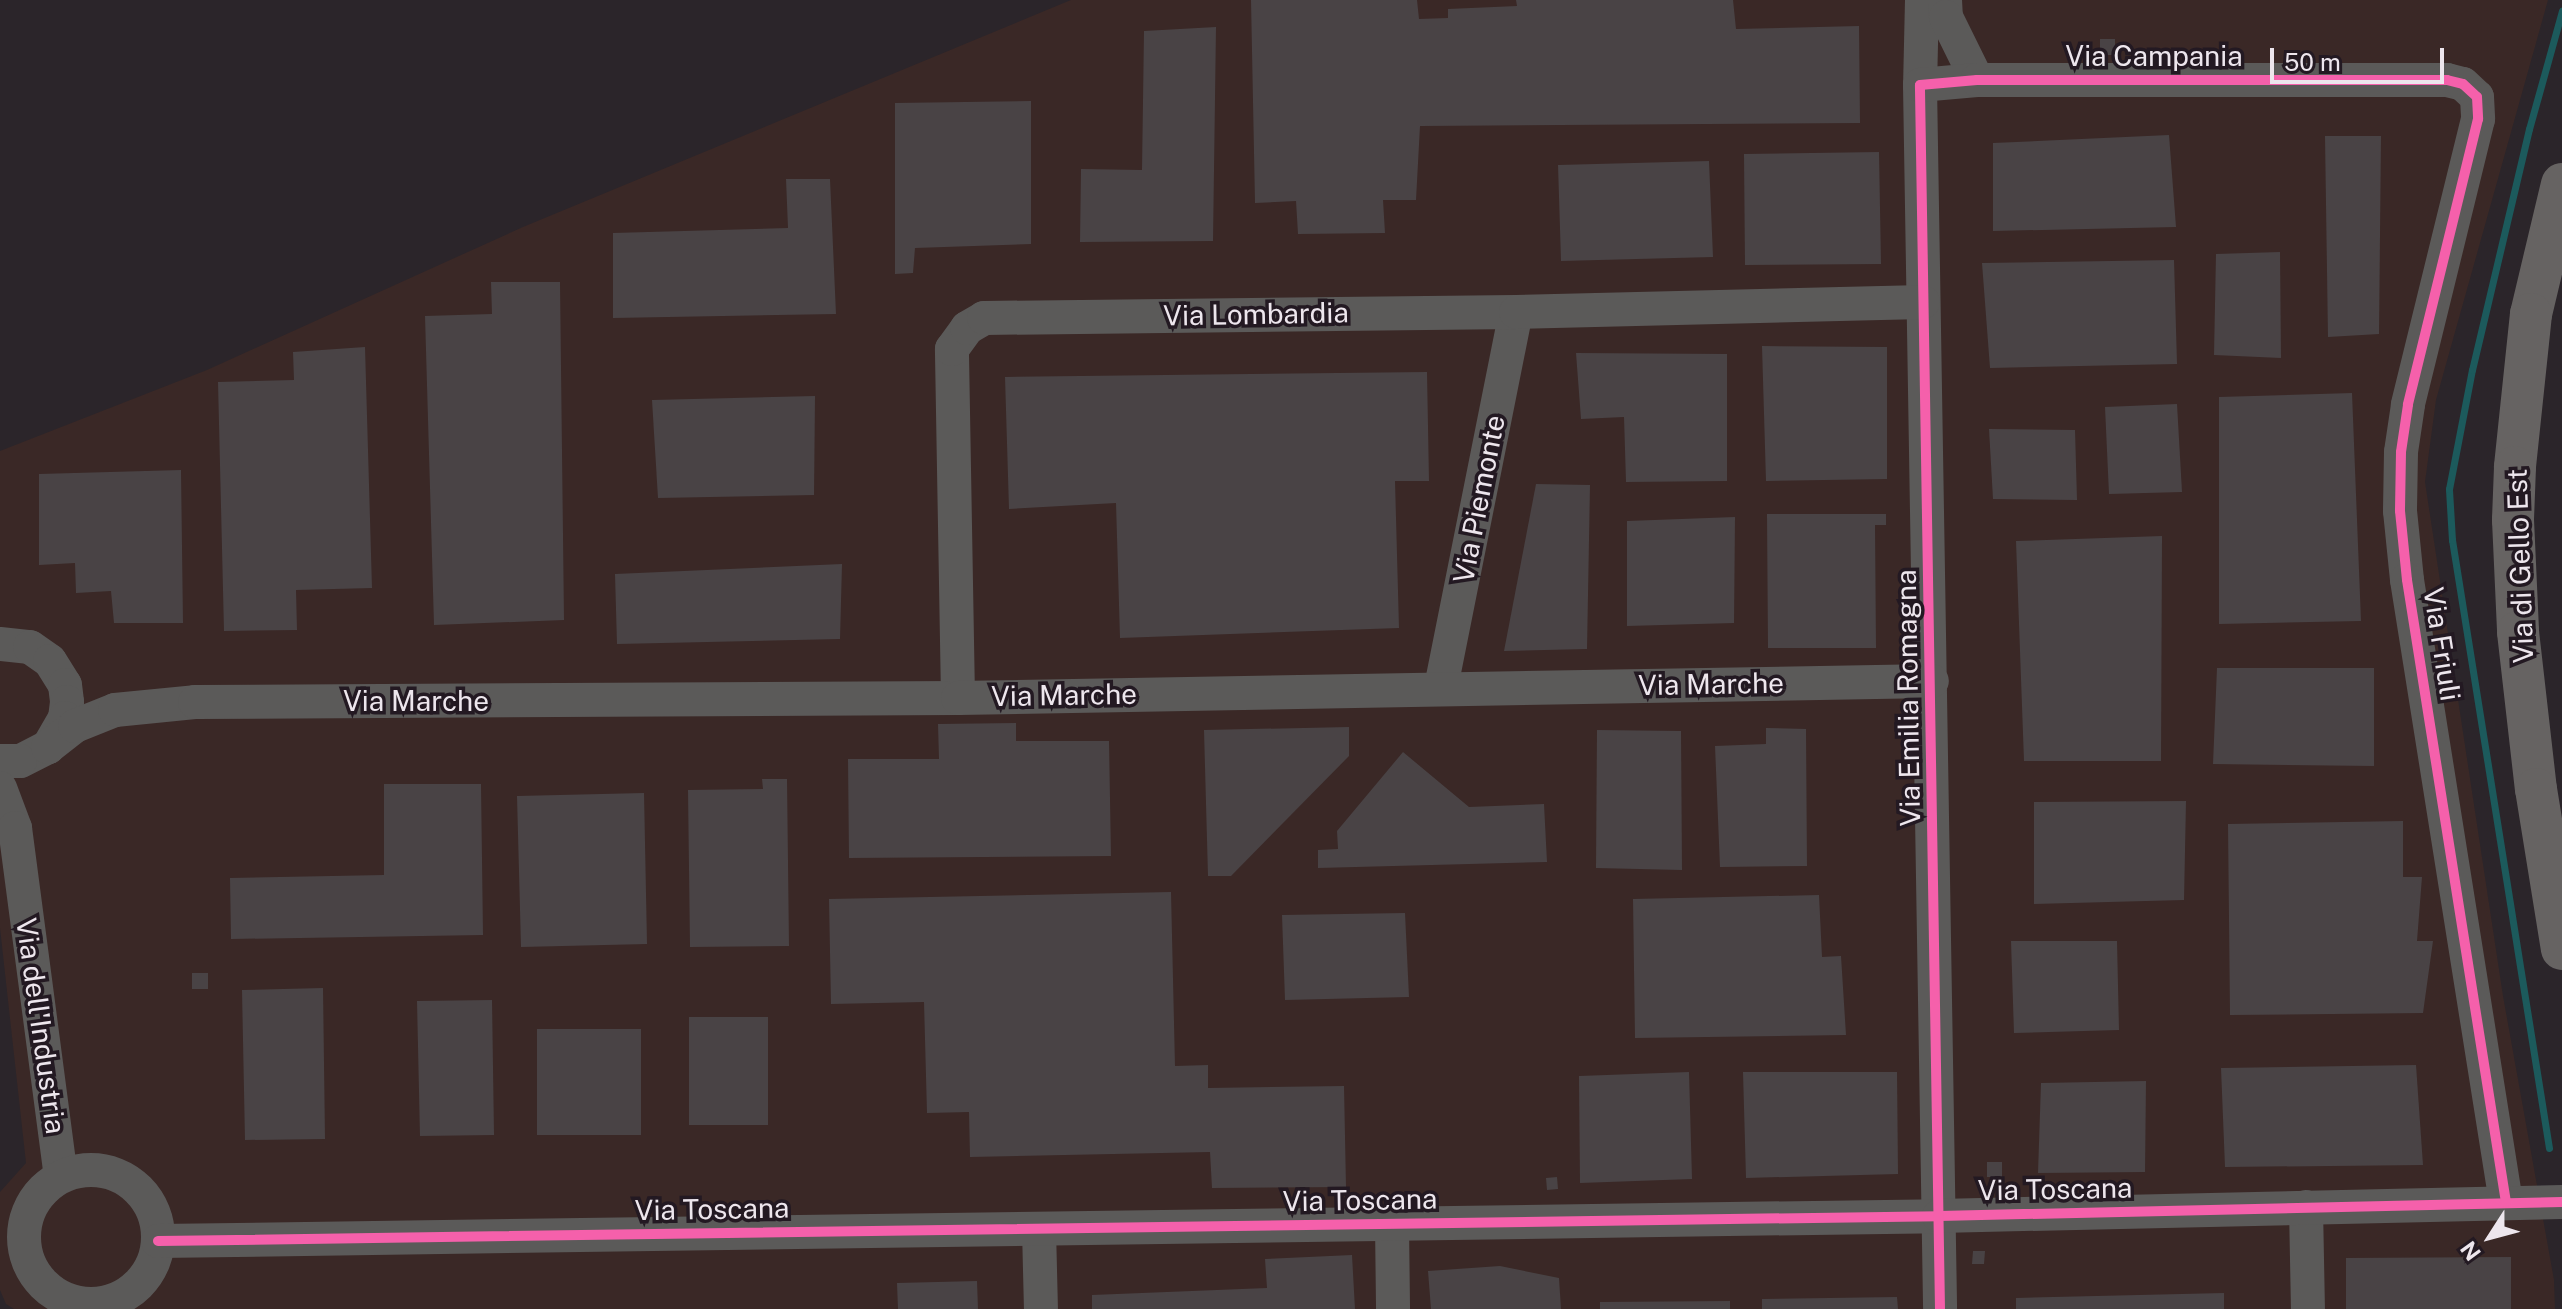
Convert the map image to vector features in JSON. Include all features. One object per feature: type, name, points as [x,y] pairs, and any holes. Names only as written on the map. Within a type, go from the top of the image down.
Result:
[{"type":"main road","name":"Via di Gello Est","points":[[2561,931],[2536,789],[2518,632],[2513,520],[2529,327],[2537,277],[2562,184]]},
{"type":"street","name":"Via Emilia Romagna","points":[[1922,0],[1920,85],[1940,1309]]},
{"type":"street","points":[[1945,0],[1946,17],[1977,80]]},
{"type":"street","name":"Via Campania","points":[[1920,85],[1977,80],[2447,80],[2463,84],[2477,97]]},
{"type":"street","name":"Via Friuli","points":[[2477,97],[2478,119],[2408,405],[2401,452],[2400,511],[2407,580],[2506,1202]]},
{"type":"street","name":"Via Lombardia","points":[[958,698],[952,349],[975,321],[991,316],[1516,312],[1923,302]]},
{"type":"street","name":"Via Piemonte","points":[[1441,687],[1516,312]]},
{"type":"street","points":[[0,629],[15,646],[57,670]]},
{"type":"street","name":"Via Marche","points":[[57,670],[77,683],[100,691],[195,702]]},
{"type":"street","name":"Via dell'Industria","points":[[15,828],[20,790],[41,751],[65,718],[66,693],[57,670]]},
{"type":"street","name":"Via Marche","points":[[41,751],[75,726],[115,710],[195,702],[958,698],[1441,687],[1932,681]]},
{"type":"street","points":[[0,761],[41,751]]},
{"type":"street","name":"Via dell'Industria","points":[[0,788],[15,828],[61,1176]]},
{"type":"street","name":"Via dell'Industria","points":[[84,1169],[107,1171],[128,1181],[145,1197],[155,1218],[158,1241],[155,1257],[136,1296],[123,1296],[88,1306],[65,1299],[46,1287],[32,1270],[24,1249],[24,1227],[30,1206],[43,1188],[61,1176],[84,1169]]},
{"type":"street","name":"Via Toscana","points":[[158,1241],[1939,1216],[2562,1202]]},
{"type":"street","points":[[2306,1207],[2308,1309]]},
{"type":"street","points":[[1392,1224],[1393,1309]]},
{"type":"street","points":[[1039,1229],[1041,1309]]},
{"type":"shaded area","points":[[1071,0],[2548,0],[2436,400],[2425,482],[2503,996],[2554,1280],[2555,1309],[14,1309],[6,1304],[0,1290],[0,1192],[26,1163],[0,928],[0,451],[207,370],[523,227]]},
{"type":"building","points":[[1251,0],[1417,0],[1419,19],[1448,18],[1448,9],[1517,6],[1516,0],[1733,0],[1736,29],[1859,26],[1860,123],[1420,126],[1416,200],[1383,200],[1385,233],[1298,234],[1296,201],[1255,203]]},
{"type":"building","points":[[1216,27],[1213,241],[1080,242],[1081,169],[1142,170],[1144,31]]},
{"type":"building","points":[[2100,39],[2115,39],[2115,55],[2100,55]]},
{"type":"building","points":[[1031,101],[1031,244],[915,248],[913,273],[895,274],[895,103]]},
{"type":"building","points":[[2169,135],[2176,227],[1993,231],[1993,143]]},
{"type":"building","points":[[2325,136],[2381,136],[2379,334],[2328,337]]},
{"type":"building","points":[[1879,152],[1881,264],[1745,265],[1744,154]]},
{"type":"building","points":[[1709,161],[1713,257],[1561,261],[1558,165]]},
{"type":"building","points":[[786,179],[830,179],[836,314],[613,318],[613,233],[788,228]]},
{"type":"building","points":[[2280,252],[2281,358],[2214,355],[2216,254]]},
{"type":"building","points":[[2174,260],[2177,364],[1990,368],[1982,263]]},
{"type":"building","points":[[491,282],[560,282],[564,620],[434,625],[425,316],[492,314]]},
{"type":"building","points":[[1762,346],[1887,347],[1887,479],[1766,481]]},
{"type":"building","points":[[365,347],[372,588],[296,590],[297,630],[224,631],[218,382],[294,380],[293,352]]},
{"type":"building","points":[[1576,353],[1727,354],[1727,481],[1626,482],[1624,417],[1581,419]]},
{"type":"building","points":[[1427,372],[1429,481],[1395,481],[1399,628],[1120,638],[1116,503],[1009,509],[1005,377]]},
{"type":"building","points":[[2352,393],[2361,621],[2219,624],[2219,397]]},
{"type":"building","points":[[815,396],[814,495],[658,498],[652,400]]},
{"type":"building","points":[[2177,404],[2182,492],[2109,494],[2105,407]]},
{"type":"building","points":[[1989,429],[2075,430],[2077,500],[1993,499]]},
{"type":"building","points":[[181,470],[183,623],[114,623],[111,591],[76,593],[75,563],[39,565],[39,474]]},
{"type":"building","points":[[1536,484],[1590,485],[1587,649],[1504,651]]},
{"type":"building","points":[[1767,514],[1886,514],[1886,525],[1875,525],[1876,648],[1768,648]]},
{"type":"building","points":[[1735,517],[1734,623],[1627,626],[1627,521]]},
{"type":"building","points":[[2162,536],[2161,761],[2024,761],[2016,541]]},
{"type":"building","points":[[842,564],[840,639],[617,644],[615,574]]},
{"type":"building","points":[[2217,668],[2374,668],[2374,766],[2213,764]]},
{"type":"building","points":[[1016,723],[1016,741],[1109,741],[1111,856],[849,858],[848,759],[939,759],[938,724]]},
{"type":"building","points":[[1349,727],[1349,756],[1231,876],[1208,876],[1204,730]]},
{"type":"building","points":[[1766,728],[1806,729],[1807,866],[1720,867],[1715,746],[1766,744]]},
{"type":"building","points":[[1597,730],[1681,731],[1682,870],[1596,868]]},
{"type":"building","points":[[1403,752],[1469,807],[1544,804],[1547,862],[1318,868],[1318,850],[1338,849],[1337,831]]},
{"type":"building","points":[[762,779],[787,779],[789,946],[690,947],[688,790],[763,789]]},
{"type":"building","points":[[384,784],[481,784],[483,935],[231,939],[230,878],[384,875]]},
{"type":"building","points":[[644,793],[647,944],[521,947],[517,796]]},
{"type":"building","points":[[2186,801],[2184,900],[2034,904],[2034,802]]},
{"type":"building","points":[[2403,821],[2403,877],[2422,877],[2417,941],[2433,941],[2423,1013],[2230,1015],[2228,824]]},
{"type":"building","points":[[1171,892],[1175,1066],[1208,1065],[1208,1088],[1344,1086],[1346,1187],[1212,1188],[1210,1152],[970,1157],[969,1112],[927,1113],[924,1002],[831,1004],[829,899]]},
{"type":"building","points":[[1819,895],[1822,957],[1841,956],[1846,1035],[1635,1038],[1633,899]]},
{"type":"building","points":[[1405,913],[1409,997],[1285,1000],[1282,915]]},
{"type":"building","points":[[2011,941],[2117,941],[2119,1030],[2014,1033]]},
{"type":"building","points":[[192,973],[208,973],[208,989],[192,989]]},
{"type":"building","points":[[323,988],[325,1139],[245,1140],[242,990]]},
{"type":"building","points":[[492,1000],[494,1135],[420,1136],[417,1001]]},
{"type":"building","points":[[689,1017],[768,1017],[768,1125],[689,1125]]},
{"type":"building","points":[[537,1029],[641,1029],[641,1135],[537,1135]]},
{"type":"building","points":[[2416,1065],[2423,1165],[2225,1167],[2221,1068]]},
{"type":"building","points":[[1689,1072],[1692,1179],[1580,1183],[1579,1076]]},
{"type":"building","points":[[1743,1072],[1897,1072],[1898,1174],[1746,1178]]},
{"type":"building","points":[[2146,1081],[2145,1172],[2038,1173],[2041,1083]]},
{"type":"building","points":[[1987,1162],[2002,1162],[2002,1177],[1987,1177]]},
{"type":"building","points":[[1557,1177],[1558,1189],[1547,1190],[1546,1178]]},
{"type":"building","points":[[1973,1251],[1985,1251],[1984,1264],[1972,1264]]},
{"type":"building","points":[[1352,1255],[1355,1309],[1092,1309],[1092,1295],[1267,1288],[1265,1259]]},
{"type":"building","points":[[2511,1257],[2511,1309],[2346,1309],[2346,1258]]},
{"type":"building","points":[[1500,1266],[1559,1278],[1561,1309],[1431,1309],[1428,1271]]},
{"type":"building","points":[[977,1281],[978,1309],[898,1309],[897,1283]]},
{"type":"building","points":[[2224,1293],[2224,1309],[2016,1309],[2016,1298]]},
{"type":"building","points":[[1897,1297],[1898,1309],[1762,1309],[1762,1299]]},
{"type":"building","points":[[1730,1301],[1730,1309],[1600,1309],[1600,1302]]},
{"type":"waterway","points":[[2549,1148],[2452,540],[2449,489],[2472,370],[2529,129],[2562,11]]},
{"type":"cycle path","points":[[1940,1309],[1920,85],[1977,80],[2447,80],[2463,84],[2477,97],[2478,119],[2408,405],[2401,452],[2400,511],[2407,580],[2506,1202]]},
{"type":"cycle path","points":[[158,1241],[1939,1216],[2562,1202]]}]
